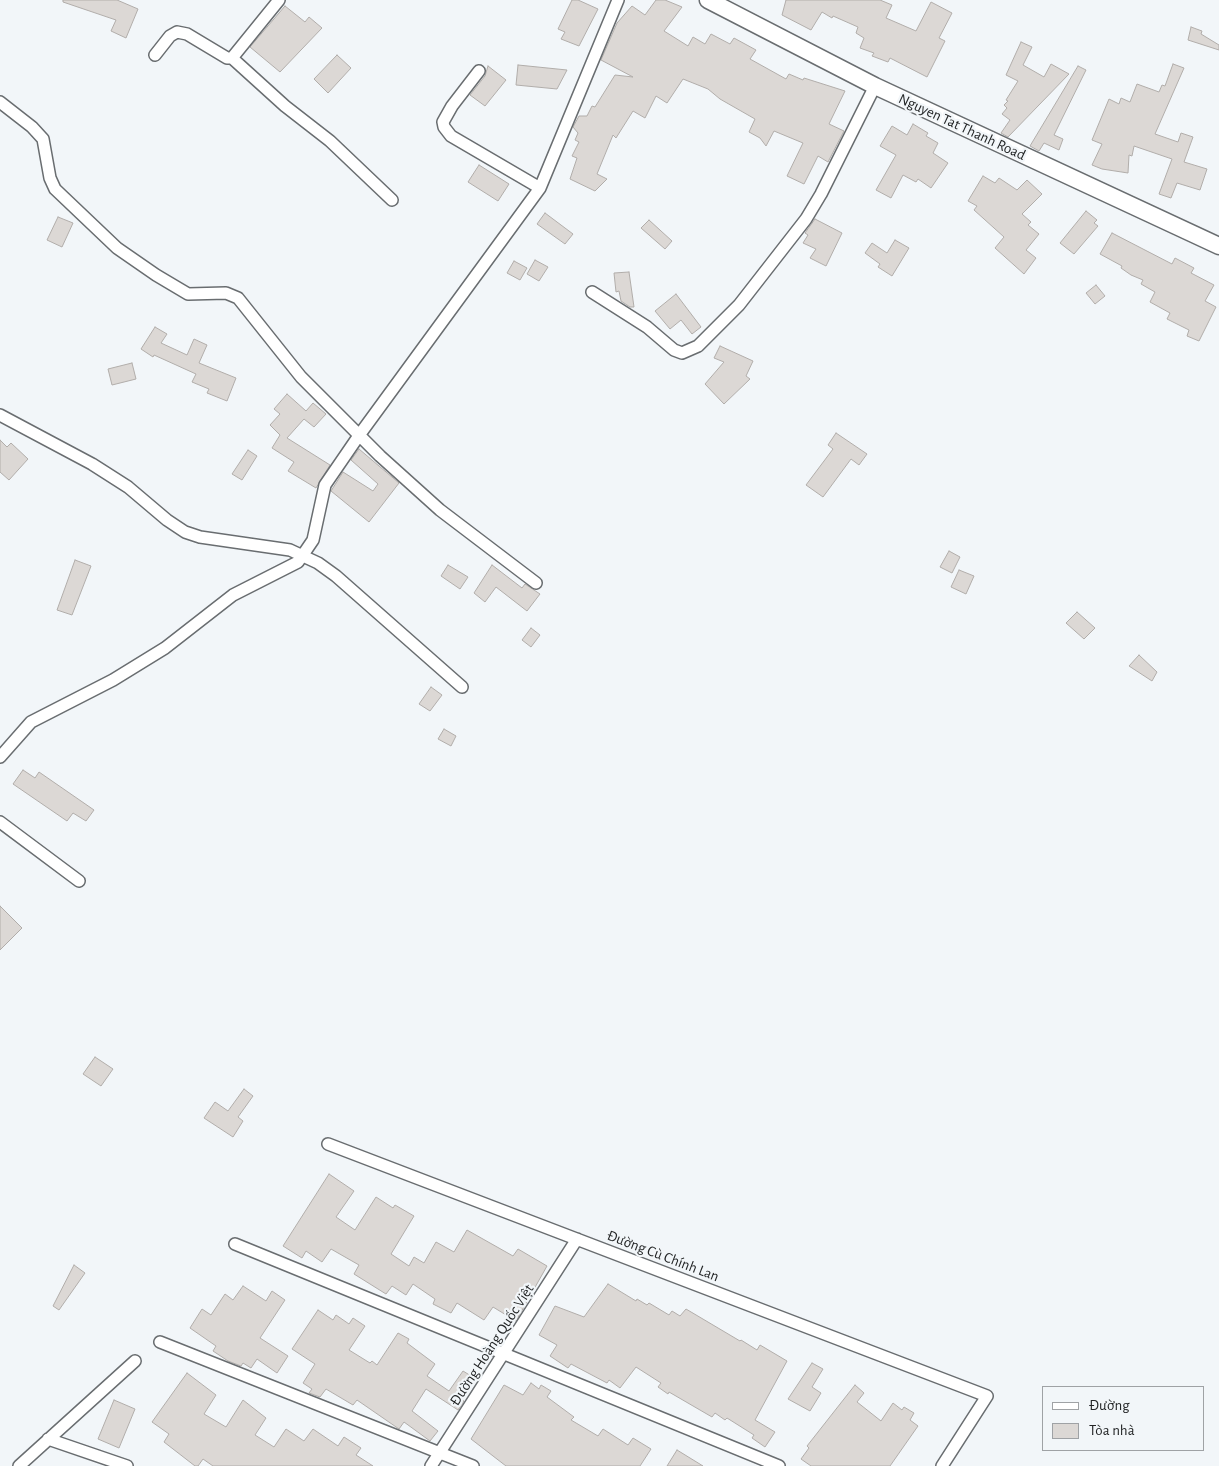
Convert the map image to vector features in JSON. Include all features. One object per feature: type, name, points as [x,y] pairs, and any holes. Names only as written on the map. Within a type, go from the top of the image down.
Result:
[{"type":"main road","name":"Nguyen Tat Thanh Road","points":[[708,0],[875,86],[1219,246]]},
{"type":"street","points":[[232,58],[279,0]]},
{"type":"street","points":[[0,756],[31,722],[113,680],[165,648],[233,595],[298,562],[313,540],[325,485],[360,434],[540,188],[618,0]]},
{"type":"street","points":[[155,55],[170,36],[177,32],[187,34],[226,58],[232,58],[285,106],[330,141],[392,200]]},
{"type":"street","points":[[479,71],[452,106],[443,122],[444,127],[451,136],[540,188]]},
{"type":"street","points":[[592,292],[647,327],[674,350],[682,353],[698,346],[744,299],[810,214],[875,86]]},
{"type":"street","points":[[0,102],[40,135],[46,145],[50,178],[55,189],[109,241],[156,275],[188,294],[226,293],[238,298],[301,377],[360,434],[440,510],[536,583]]},
{"type":"street","points":[[0,415],[92,464],[128,487],[167,520],[185,532],[200,537],[290,550],[303,555],[336,576],[462,687]]},
{"type":"street","points":[[0,822],[80,881]]},
{"type":"street","name":"Đường Cù Chính Lan","points":[[328,1144],[987,1396],[942,1466]]},
{"type":"street","name":"Đường Hoàng Quốc Việt","points":[[431,1466],[577,1239]]},
{"type":"street","points":[[235,1244],[779,1466]]},
{"type":"street","points":[[160,1342],[474,1466]]},
{"type":"street","points":[[19,1466],[135,1361]]},
{"type":"street","points":[[48,1439],[127,1466]]},
{"type":"building","points":[[63,0],[117,0],[138,9],[126,38],[111,31],[116,20],[63,2]]},
{"type":"building","points":[[572,0],[578,0],[598,9],[579,46],[561,39],[565,32],[558,29]]},
{"type":"building","points":[[656,0],[665,0],[682,7],[664,31],[688,46],[693,37],[705,44],[711,34],[730,44],[734,38],[756,50],[750,59],[786,79],[789,74],[803,80],[804,78],[845,91],[829,124],[844,131],[828,162],[818,156],[804,184],[787,176],[803,143],[774,131],[766,146],[760,138],[749,132],[755,119],[720,99],[708,89],[683,79],[667,103],[656,96],[645,118],[633,111],[616,138],[613,135],[597,174],[607,179],[595,191],[570,179],[577,158],[572,156],[579,142],[575,140],[578,133],[573,127],[579,116],[587,116],[592,106],[595,107],[615,75],[633,77],[601,60],[617,23],[632,6],[645,15]]},
{"type":"building","points":[[786,0],[880,0],[892,5],[886,18],[916,31],[931,2],[952,13],[939,38],[945,41],[927,77],[890,58],[888,62],[872,56],[874,53],[860,48],[864,38],[856,33],[858,27],[833,16],[832,18],[822,12],[811,30],[782,15]]},
{"type":"building","points":[[285,6],[305,22],[309,17],[322,28],[280,72],[250,47]]},
{"type":"building","points":[[1191,27],[1202,31],[1201,34],[1219,45],[1219,50],[1188,40]]},
{"type":"building","points":[[1021,42],[1032,47],[1023,65],[1044,77],[1051,64],[1069,74],[1008,137],[1001,133],[1010,120],[1002,114],[1007,108],[1004,105],[1008,101],[1006,100],[1018,81],[1006,75]]},
{"type":"building","points":[[337,55],[351,68],[328,93],[314,79]]},
{"type":"building","points":[[1173,64],[1184,68],[1155,134],[1178,142],[1181,133],[1193,137],[1184,162],[1207,169],[1200,190],[1177,183],[1171,198],[1159,194],[1172,159],[1134,146],[1132,156],[1129,155],[1128,173],[1102,169],[1092,165],[1102,144],[1092,140],[1109,99],[1119,104],[1121,98],[1130,102],[1137,84],[1159,92],[1162,85],[1165,86]]},
{"type":"building","points":[[518,65],[567,70],[557,89],[516,85]]},
{"type":"building","points":[[488,66],[506,80],[485,106],[470,95],[485,76]]},
{"type":"building","points":[[1078,66],[1086,70],[1054,135],[1063,139],[1059,150],[1044,143],[1039,151],[1030,146]]},
{"type":"building","points":[[913,124],[928,133],[926,136],[938,143],[933,153],[948,163],[931,188],[918,179],[916,182],[903,175],[891,198],[876,190],[896,155],[880,146],[892,126],[907,135]]},
{"type":"building","points":[[479,165],[509,184],[498,201],[468,182]]},
{"type":"building","points":[[983,176],[995,183],[999,178],[1017,190],[1027,180],[1042,194],[1022,214],[1031,222],[1028,225],[1039,234],[1026,250],[1036,258],[1024,274],[995,248],[1004,237],[974,210],[977,206],[968,201]]},
{"type":"building","points":[[1086,211],[1097,220],[1094,223],[1098,226],[1074,254],[1060,243]]},
{"type":"building","points":[[545,213],[573,234],[565,244],[537,224]]},
{"type":"building","points":[[58,217],[73,223],[62,247],[47,240]]},
{"type":"building","points":[[815,219],[842,233],[826,266],[810,258],[816,249],[803,243],[808,235],[805,233]]},
{"type":"building","points":[[649,220],[672,241],[665,249],[641,228]]},
{"type":"building","points":[[1112,233],[1172,264],[1175,258],[1194,268],[1191,273],[1214,285],[1205,301],[1216,307],[1199,341],[1187,336],[1189,330],[1167,319],[1170,313],[1150,302],[1155,292],[1141,284],[1143,280],[1131,275],[1121,268],[1122,266],[1100,254]]},
{"type":"building","points":[[895,240],[909,248],[892,276],[878,267],[880,264],[865,253],[872,243],[887,253]]},
{"type":"building","points":[[535,260],[548,267],[539,281],[527,274]]},
{"type":"building","points":[[514,261],[527,268],[520,280],[507,273]]},
{"type":"building","points":[[629,272],[634,307],[630,307],[621,301],[619,291],[616,292],[614,273]]},
{"type":"building","points":[[1096,285],[1105,296],[1095,304],[1086,293]]},
{"type":"building","points":[[676,294],[701,327],[692,334],[681,320],[670,329],[655,311]]},
{"type":"building","points":[[155,327],[167,334],[161,343],[187,355],[194,339],[207,345],[199,363],[236,378],[227,401],[207,393],[209,389],[192,382],[196,374],[154,355],[153,357],[141,349]]},
{"type":"building","points":[[720,346],[753,361],[746,376],[750,379],[724,404],[705,384],[724,362],[714,358]]},
{"type":"building","points":[[132,363],[136,379],[112,385],[108,369]]},
{"type":"building","points":[[287,394],[306,411],[313,403],[326,414],[314,427],[304,419],[287,438],[330,465],[316,488],[288,471],[294,462],[272,448],[280,435],[270,425],[280,414],[274,409]]},
{"type":"building","points":[[836,433],[867,454],[859,465],[851,459],[823,497],[806,485],[833,449],[828,445]]},
{"type":"building","points":[[0,440],[7,447],[11,443],[28,459],[9,480],[0,472]]},
{"type":"building","points":[[359,449],[399,483],[369,522],[331,491],[343,472],[373,491],[378,484],[351,460]]},
{"type":"building","points":[[248,450],[257,456],[242,480],[232,474]]},
{"type":"building","points":[[949,551],[960,557],[952,573],[940,567]]},
{"type":"building","points":[[75,560],[91,566],[72,615],[57,610]]},
{"type":"building","points":[[448,565],[468,577],[460,589],[441,576]]},
{"type":"building","points":[[492,565],[522,588],[525,584],[540,594],[527,611],[496,587],[485,602],[474,593]]},
{"type":"building","points":[[959,570],[974,576],[966,594],[951,587]]},
{"type":"building","points":[[1077,612],[1095,628],[1084,639],[1066,623]]},
{"type":"building","points":[[531,628],[540,635],[531,647],[522,640]]},
{"type":"building","points":[[1139,655],[1157,672],[1152,681],[1129,666]]},
{"type":"building","points":[[431,687],[442,695],[430,711],[419,704]]},
{"type":"building","points":[[444,729],[456,736],[451,746],[438,739]]},
{"type":"building","points":[[23,770],[35,778],[39,772],[94,810],[86,821],[73,813],[67,821],[13,784]]},
{"type":"building","points":[[0,906],[22,928],[0,950]]},
{"type":"building","points":[[95,1057],[113,1069],[101,1086],[83,1074]]},
{"type":"building","points":[[244,1089],[253,1096],[238,1117],[243,1121],[233,1137],[204,1118],[215,1102],[228,1111]]},
{"type":"building","points":[[329,1174],[354,1191],[336,1217],[355,1230],[376,1197],[393,1208],[395,1205],[414,1216],[391,1254],[409,1266],[414,1257],[424,1263],[436,1242],[454,1252],[467,1230],[513,1256],[518,1249],[547,1266],[516,1321],[493,1307],[484,1320],[457,1303],[451,1313],[433,1304],[435,1299],[413,1284],[406,1295],[392,1286],[386,1294],[354,1274],[359,1265],[331,1249],[322,1262],[306,1251],[302,1258],[283,1246]]},
{"type":"building","points":[[74,1265],[85,1273],[59,1310],[53,1306]]},
{"type":"building","points":[[608,1284],[636,1301],[637,1299],[647,1305],[649,1303],[669,1315],[672,1311],[680,1316],[686,1309],[757,1350],[760,1345],[787,1361],[755,1420],[775,1432],[765,1447],[752,1438],[754,1435],[727,1418],[725,1420],[715,1413],[712,1417],[669,1392],[668,1394],[658,1387],[661,1383],[636,1367],[620,1388],[609,1380],[607,1383],[571,1364],[568,1368],[550,1356],[557,1345],[539,1335],[555,1306],[584,1317]]},
{"type":"building","points":[[243,1286],[266,1301],[272,1291],[285,1300],[260,1338],[288,1356],[277,1373],[257,1359],[251,1368],[243,1363],[241,1366],[228,1361],[213,1351],[216,1346],[190,1328],[202,1309],[211,1315],[225,1294],[233,1300]]},
{"type":"building","points":[[318,1310],[333,1320],[336,1315],[349,1324],[353,1318],[365,1326],[349,1350],[370,1363],[372,1361],[377,1365],[398,1333],[409,1339],[407,1343],[435,1364],[427,1376],[449,1391],[463,1371],[476,1379],[461,1400],[464,1401],[458,1410],[426,1389],[412,1411],[438,1431],[430,1441],[404,1422],[399,1429],[357,1400],[353,1405],[326,1389],[320,1397],[309,1393],[312,1389],[303,1383],[315,1364],[292,1349]]},
{"type":"building","points":[[812,1363],[823,1369],[812,1387],[821,1393],[810,1411],[788,1399]]},
{"type":"building","points":[[187,1373],[216,1395],[204,1414],[226,1427],[243,1400],[266,1418],[255,1435],[274,1447],[286,1429],[304,1441],[313,1429],[338,1446],[344,1437],[361,1448],[356,1455],[373,1466],[213,1466],[203,1459],[198,1466],[195,1466],[164,1442],[169,1434],[152,1422]]},
{"type":"building","points":[[531,1383],[539,1389],[541,1385],[551,1391],[547,1397],[574,1417],[571,1420],[598,1436],[603,1429],[628,1445],[633,1438],[651,1449],[640,1466],[506,1466],[471,1439],[504,1385],[523,1395]]},
{"type":"building","points":[[855,1385],[864,1393],[857,1402],[881,1421],[893,1403],[902,1410],[904,1407],[914,1413],[910,1420],[918,1426],[890,1466],[811,1466],[801,1459],[809,1448],[807,1446]]},
{"type":"building","points":[[114,1400],[135,1409],[119,1448],[98,1439]]},
{"type":"building","points":[[677,1450],[703,1466],[667,1466]]}]
